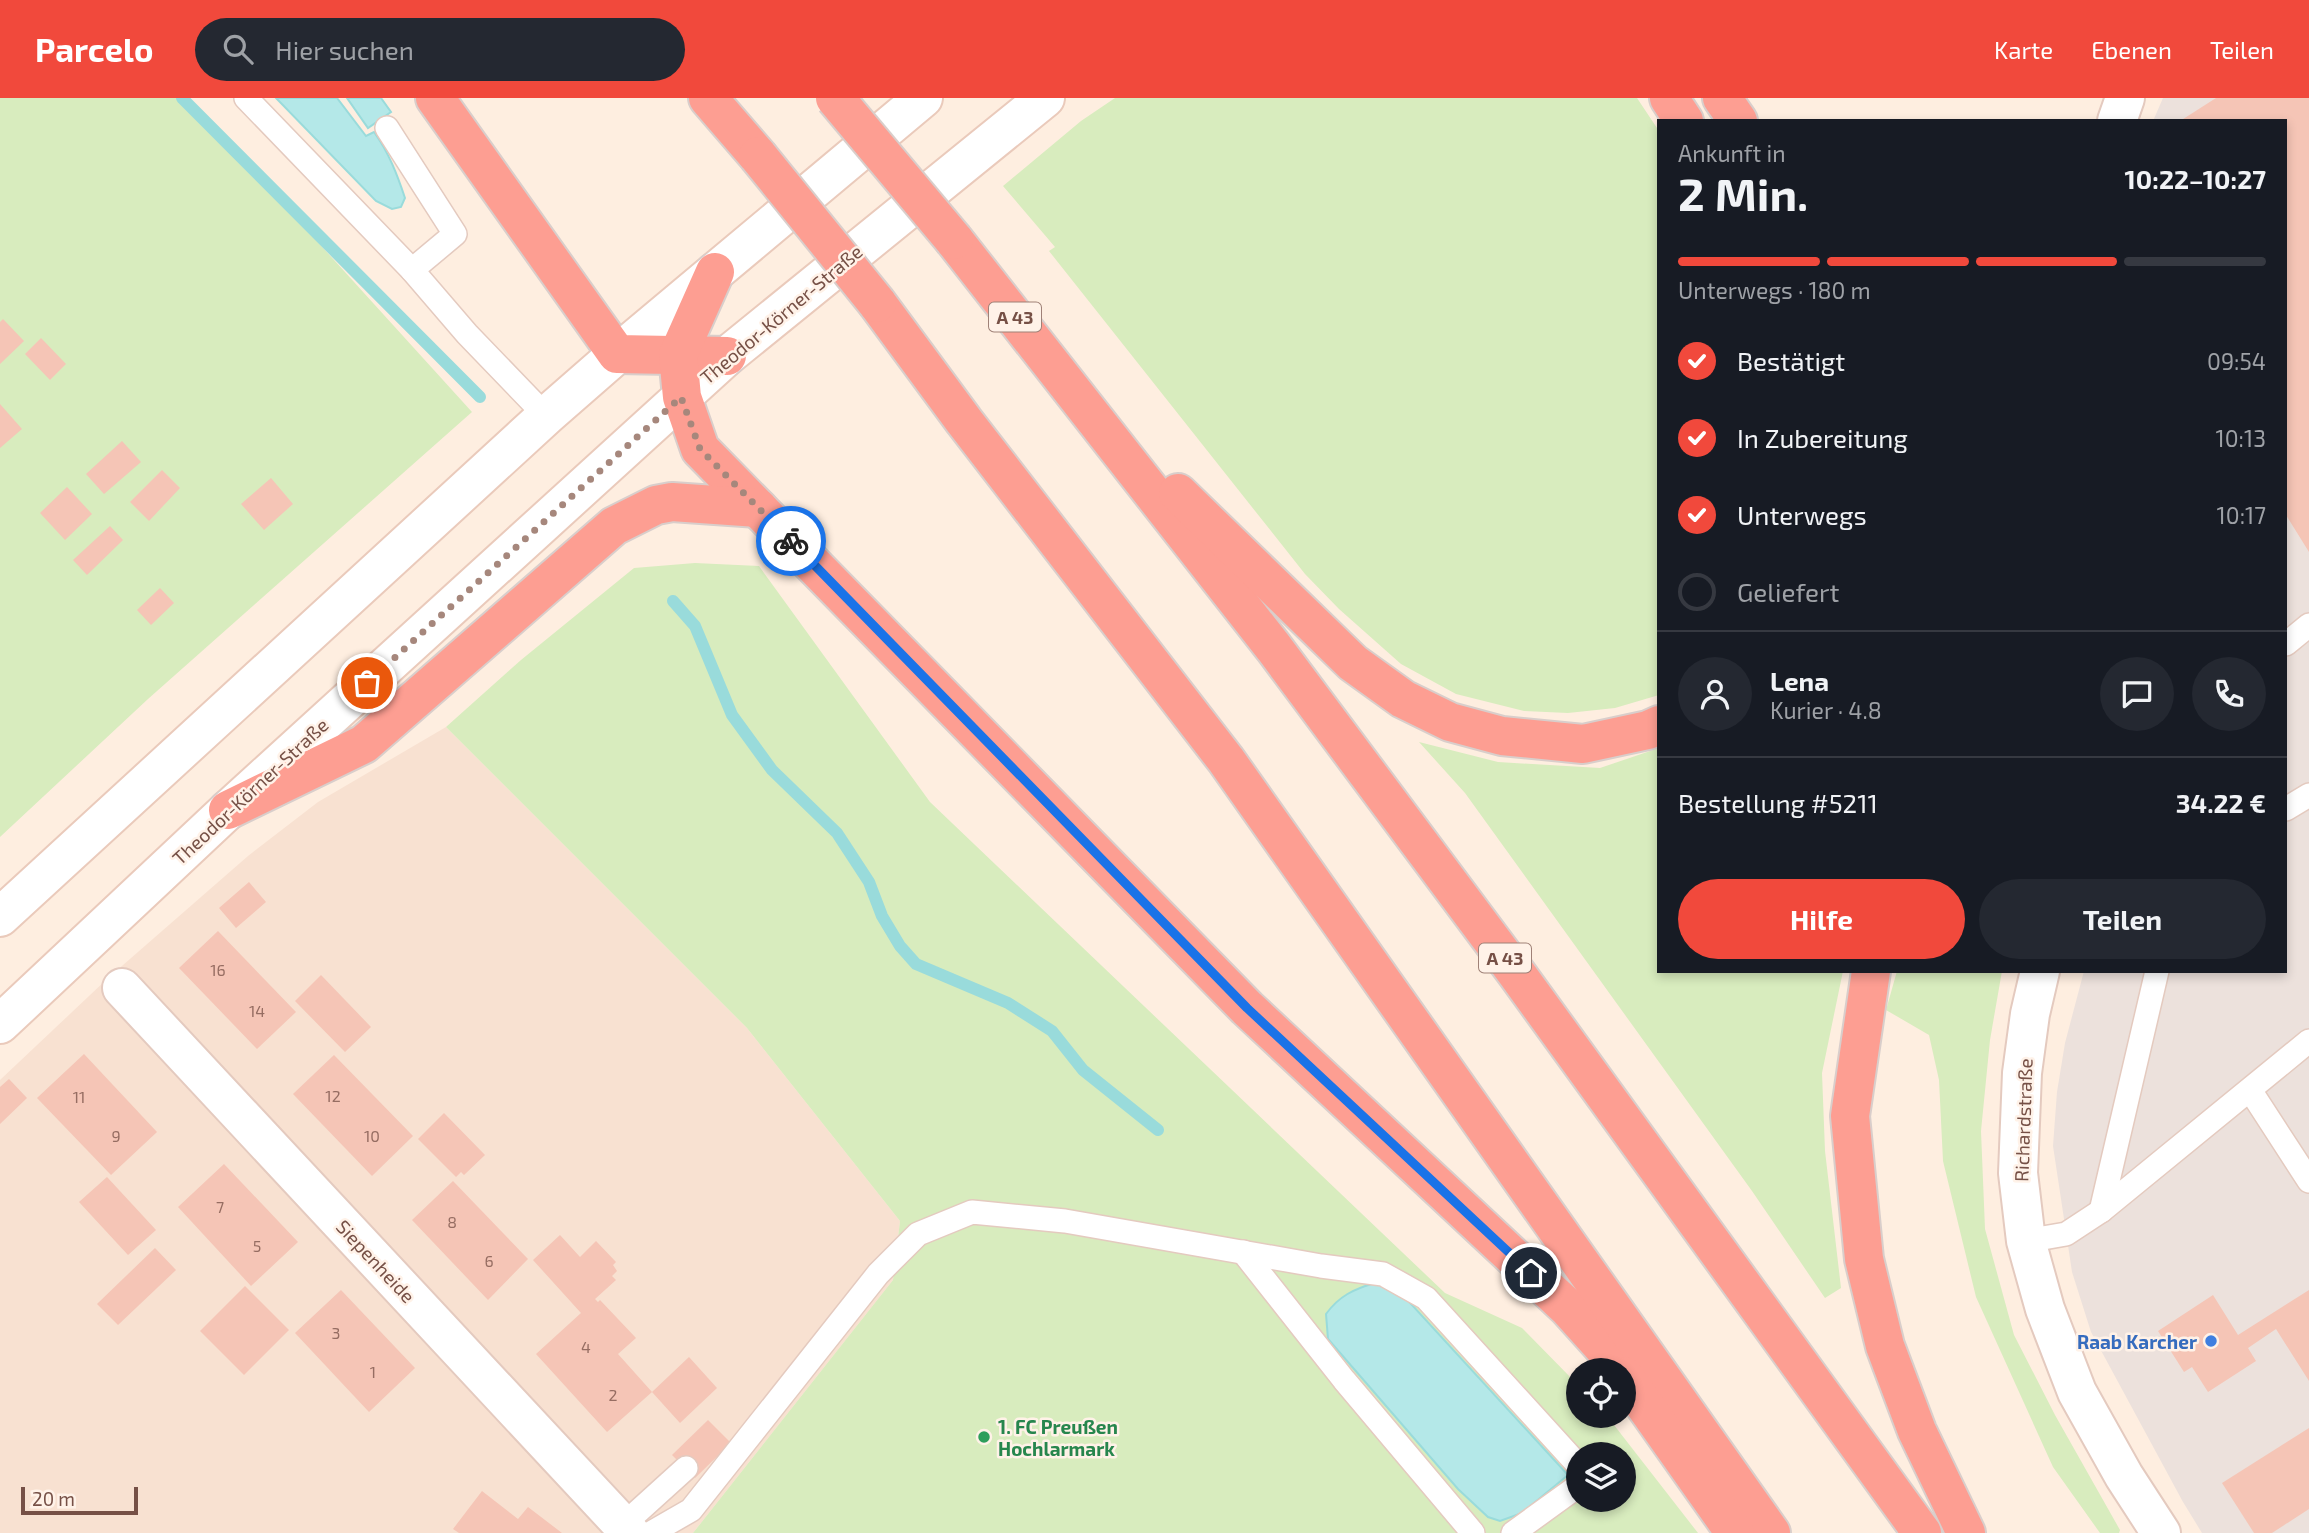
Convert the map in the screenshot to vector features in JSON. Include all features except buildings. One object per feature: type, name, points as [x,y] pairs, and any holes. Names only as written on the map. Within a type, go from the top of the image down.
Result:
[{"type":"highway","points":[[435,98],[617,354],[727,356]]},
{"type":"highway","points":[[708,98],[877,303],[964,421],[1226,760],[1771,1533]]},
{"type":"highway","name":"A 43","points":[[835,98],[954,240],[1274,648],[1517,974],[1922,1533]]},
{"type":"highway","points":[[1669,98],[1683,119]]},
{"type":"highway","points":[[1722,98],[1737,119]]},
{"type":"highway","points":[[715,272],[678,355],[681,397],[700,449],[1247,1008],[1568,1308],[1611,1358]]},
{"type":"highway","points":[[1076,393],[1353,663],[1403,699],[1450,722],[1502,736],[1583,744],[1657,726]]},
{"type":"highway","points":[[228,810],[364,744],[614,526],[656,505],[672,502],[758,508]]},
{"type":"highway","points":[[1871,973],[1850,1116],[1864,1259],[1885,1346],[1917,1431],[1966,1533]]},
{"type":"highway","points":[[1636,1393],[1735,1533]]},
{"type":"main road","points":[[0,918],[546,416],[923,98]]},
{"type":"main road","name":"Theodor-Körner-Straße","points":[[0,1024],[228,810],[727,356],[1045,98]]},
{"type":"main road","points":[[2118,119],[2125,98]]},
{"type":"main road","name":"Richardstraße","points":[[2040,973],[2030,1014],[2022,1073],[2018,1172],[2026,1241],[2045,1309],[2077,1392],[2124,1476],[2161,1533]]},
{"type":"main road","name":"Siepenheide","points":[[122,988],[635,1530]]},
{"type":"lane","points":[[246,98],[412,270],[467,334],[546,416]]},
{"type":"lane","points":[[387,128],[456,234],[412,270]]},
{"type":"lane","points":[[2287,643],[2309,625]]},
{"type":"lane","points":[[2287,808],[2309,795]]},
{"type":"lane","points":[[2101,1211],[2157,973]]},
{"type":"lane","points":[[2026,1241],[2066,1234],[2101,1211],[2309,1041]]},
{"type":"lane","points":[[2250,1090],[2309,1181]]},
{"type":"lane","points":[[635,1530],[691,1510],[878,1274],[918,1234],[972,1212],[1065,1221],[1321,1266],[1383,1274],[1426,1298],[1566,1452]]},
{"type":"lane","points":[[1243,1252],[1344,1380],[1473,1533]]},
{"type":"lane","points":[[635,1530],[685,1468]]},
{"type":"lane","points":[[1513,1533],[1566,1495]]},
{"type":"shaded area","points":[[2163,98],[2309,98],[2309,1533],[2202,1533],[2091,1332],[2072,1272],[2053,1146],[2057,1092],[2065,1043],[2083,973],[2287,973],[2287,119],[2154,119]]},
{"type":"shaded area","points":[[446,727],[747,1028],[900,1221],[893,1280],[693,1533],[0,1533],[0,1080],[107,979],[248,856],[318,802]]},
{"type":"green space","points":[[0,98],[187,98],[472,412],[148,699],[0,837]]},
{"type":"green space","points":[[1115,98],[1637,98],[1657,128],[1657,696],[1615,708],[1568,713],[1524,711],[1456,694],[1401,664],[1339,609],[1305,574],[1049,251],[1055,247],[1003,186],[1081,121]]},
{"type":"green space","points":[[695,563],[759,566],[930,802],[1445,1293],[1522,1328],[1566,1373],[1566,1428],[1616,1428],[1627,1442],[1566,1442],[1566,1512],[1636,1512],[1636,1453],[1698,1533],[693,1533],[893,1280],[900,1221],[747,1028],[446,727],[521,660],[634,568]]},
{"type":"green space","points":[[1419,742],[1498,762],[1600,768],[1657,749],[1657,973],[1843,973],[1822,1073],[1825,1151],[1841,1288],[1825,1298],[1752,1191],[1465,793]]},
{"type":"green space","points":[[1896,973],[2002,973],[1990,1040],[1981,1131],[1985,1229],[2014,1335],[2055,1415],[2120,1530],[2119,1533],[2100,1533],[2053,1467],[1976,1297],[1943,1161],[1939,1080],[1929,1035],[1886,1010]]},
{"type":"water","points":[[276,98],[337,98],[366,136],[374,132],[384,148],[405,198],[401,207],[392,209],[376,201]]},
{"type":"water","points":[[347,98],[381,98],[391,112],[368,128]]},
{"type":"water","points":[[1375,1283],[1402,1294],[1566,1473],[1566,1477],[1522,1513],[1500,1521],[1488,1517],[1458,1489],[1328,1339],[1326,1314],[1336,1302]]},
{"type":"waterway","points":[[182,98],[480,397]]},
{"type":"waterway","points":[[673,601],[695,626],[732,715],[772,770],[837,833],[869,882],[882,916],[900,946],[916,964],[1008,1003],[1052,1031],[1083,1070],[1158,1130]]},
{"type":"way so far","points":[[367,683],[681,397],[700,449],[791,541]]},
{"type":"place","name":"Raab Karcher","points":[[2211,1341]]},
{"type":"place","name":"1. FC Preußen Hochlarmark","points":[[984,1437]]},
{"type":"route","points":[[791,541],[1247,1008],[1531,1273]]}]
